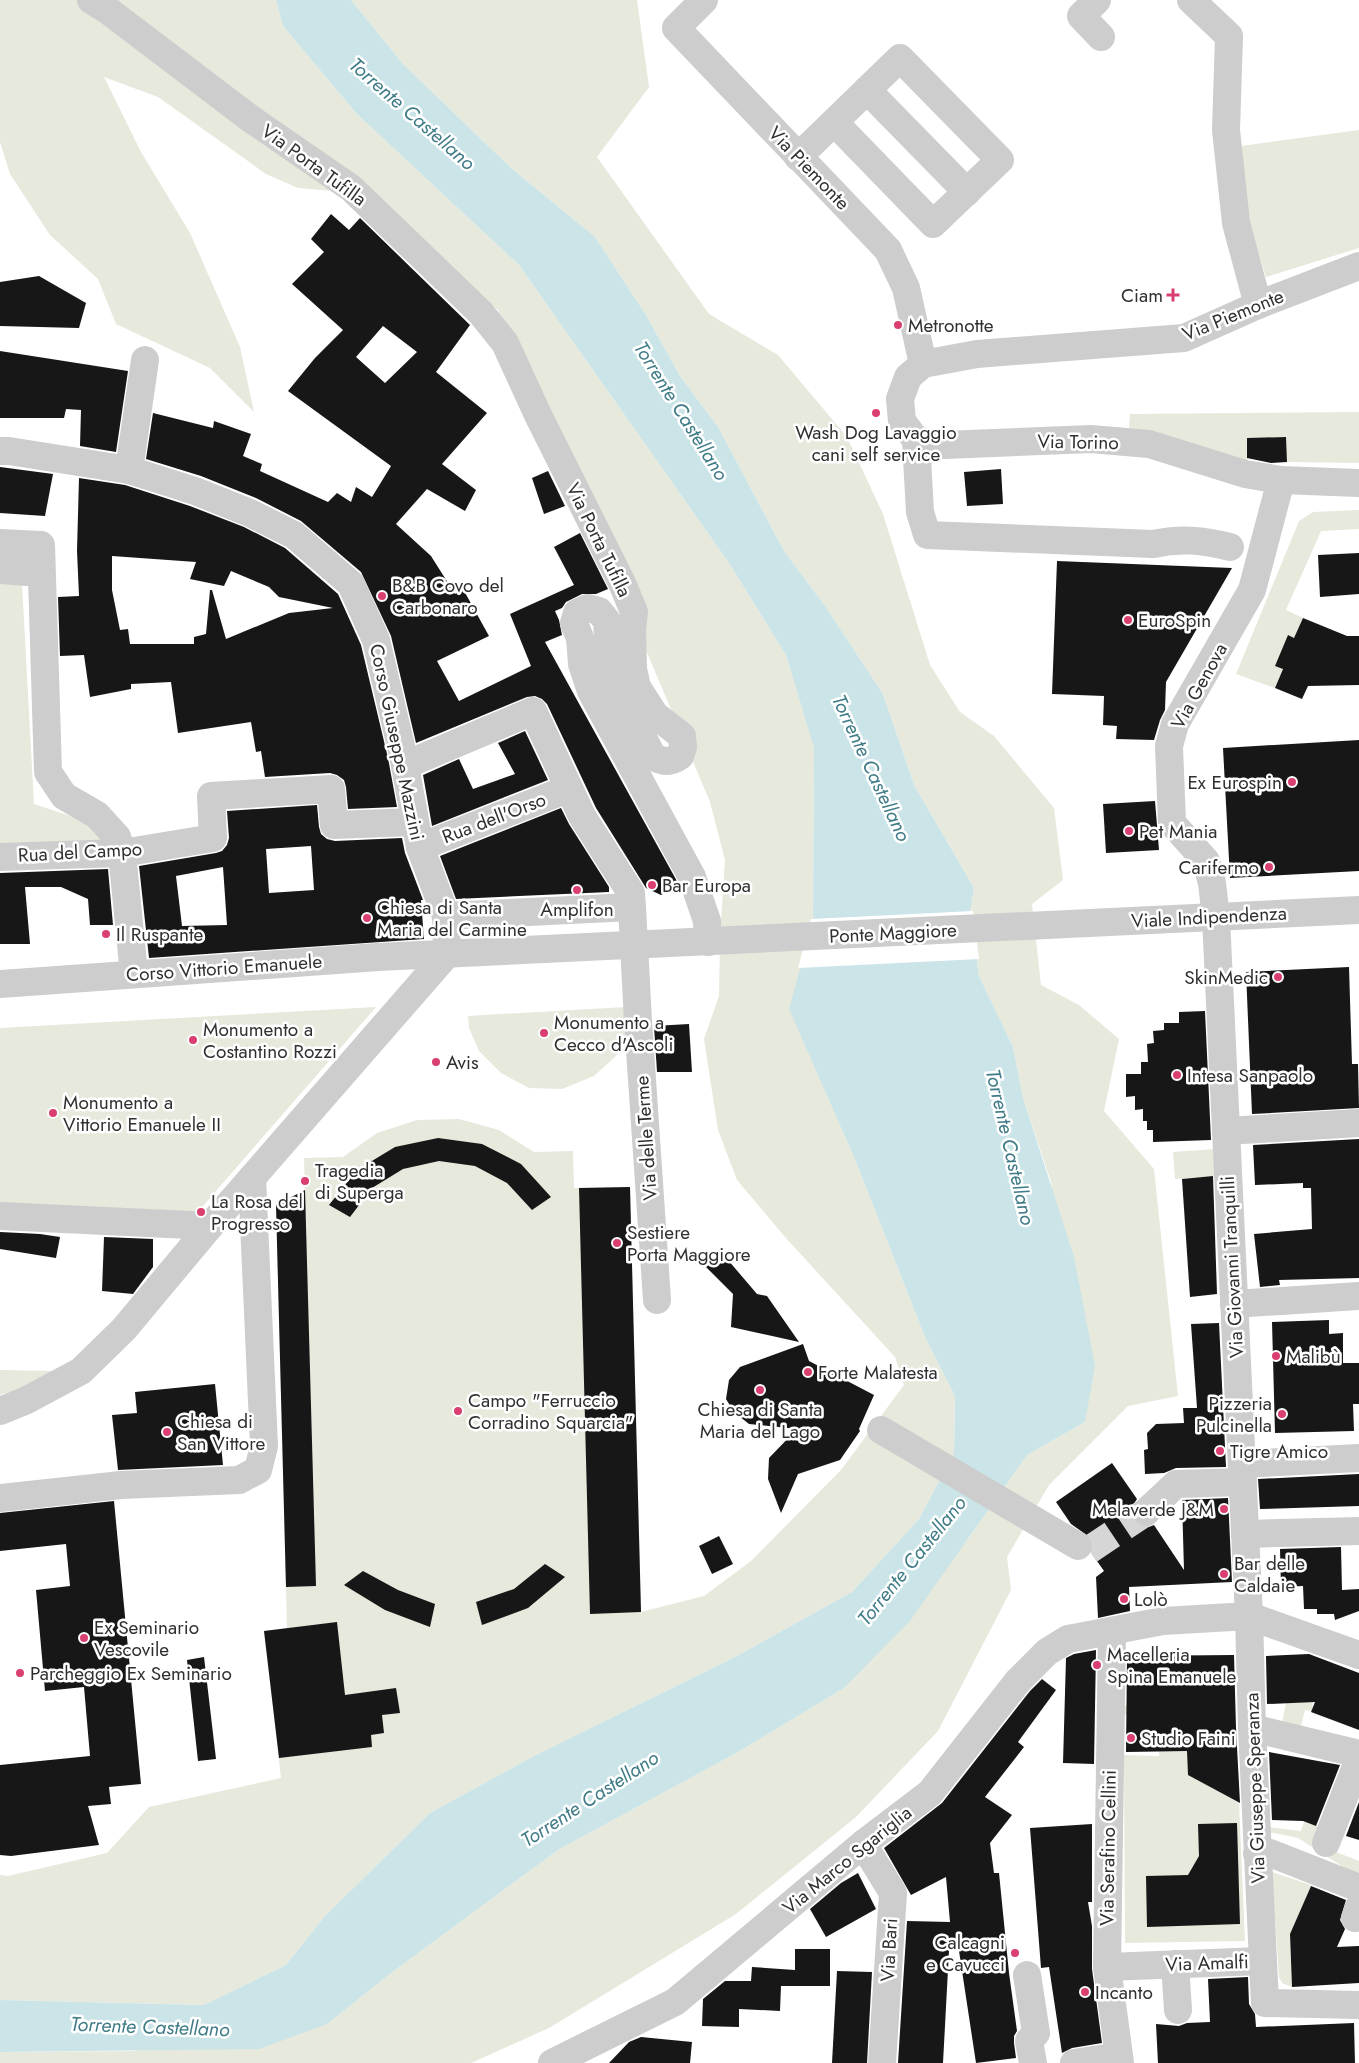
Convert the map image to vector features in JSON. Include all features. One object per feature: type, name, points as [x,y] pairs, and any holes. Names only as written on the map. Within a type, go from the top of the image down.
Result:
[{"type":"street","name":"Via Porta Tufilla","points":[[91,0],[110,12],[251,119],[351,188],[482,314],[505,343],[538,415],[622,583],[634,612],[632,669],[637,687],[655,715],[682,736],[683,747],[680,756],[673,761],[662,761],[653,758],[610,676],[607,656],[607,621],[599,611],[588,608],[577,613],[574,623],[580,638],[582,664],[591,691],[692,877],[707,921],[718,941]]},
{"type":"street","name":"Via Piemonte","points":[[704,0],[676,28],[798,158],[888,250],[906,288],[923,364],[977,354],[1184,338],[1258,305],[1359,266]]},
{"type":"street","points":[[1097,0],[1081,16],[1101,37]]},
{"type":"street","points":[[1191,0],[1229,36],[1226,130],[1236,223],[1258,305]]},
{"type":"street","points":[[798,158],[834,122],[900,58],[1000,160],[933,224],[834,122]]},
{"type":"street","points":[[867,90],[967,192]]},
{"type":"street","points":[[129,470],[146,360]]},
{"type":"street","points":[[923,364],[908,377],[900,399],[902,420],[916,440],[920,512],[927,534],[1153,544],[1174,550],[1205,552],[1265,543]]},
{"type":"street","name":"Via Torino","points":[[916,440],[945,445],[1091,439],[1149,444],[1245,474],[1281,480],[1359,483]]},
{"type":"street","name":"Corso Giuseppe Mazzini","points":[[0,451],[9,450],[129,470],[195,491],[250,513],[294,534],[351,584],[376,640],[403,755],[417,834],[446,916],[448,954]]},
{"type":"street","name":"Via Genova","points":[[1216,918],[1212,883],[1206,862],[1172,823],[1169,746],[1175,724],[1252,590],[1281,480]]},
{"type":"street","points":[[0,543],[41,545],[48,772],[64,796],[97,815],[117,837],[122,853],[134,974]]},
{"type":"street","points":[[0,570],[41,573]]},
{"type":"street","name":"Via delle Terme","points":[[403,755],[410,763],[533,710],[582,816],[631,893],[658,1300]]},
{"type":"street","name":"Rua dell'Orso","points":[[417,834],[568,789]]},
{"type":"street","name":"Rua del Campo","points":[[0,857],[122,853],[213,838],[212,796],[331,790],[334,825],[417,834]]},
{"type":"street","points":[[446,916],[632,907]]},
{"type":"street","name":"Viale Indipendenza","points":[[1059,924],[1359,910]]},
{"type":"street","name":"Via Giovanni Tranquilli","points":[[1216,918],[1249,1616]]},
{"type":"street","name":"Ponte Maggiore","points":[[634,945],[1059,924]]},
{"type":"street","name":"Corso Vittorio Emanuele","points":[[0,984],[448,954],[634,945]]},
{"type":"street","points":[[0,1411],[27,1400],[81,1371],[124,1329],[210,1226],[448,954]]},
{"type":"street","points":[[1226,1131],[1359,1123]]},
{"type":"street","points":[[0,1498],[121,1485],[239,1480],[258,1470],[264,1446],[252,1178]]},
{"type":"street","points":[[0,1216],[210,1226]]},
{"type":"street","points":[[1234,1304],[1359,1296]]},
{"type":"street","points":[[881,1430],[1078,1546]]},
{"type":"street","points":[[1146,1512],[1176,1484],[1242,1473],[1359,1458]]},
{"type":"street","points":[[1245,1534],[1359,1531]]},
{"type":"street","points":[[1249,1616],[1359,1655]]},
{"type":"street","name":"Via Marco Sgariglia","points":[[552,2063],[675,2002],[864,1844],[930,1793],[1018,1681],[1047,1652],[1068,1639],[1163,1621],[1249,1616]]},
{"type":"street","name":"Via Giuseppe Speranza","points":[[1249,1616],[1262,1961]]},
{"type":"street","name":"Via Serafino Cellini","points":[[1112,1631],[1106,1967],[1119,2060]]},
{"type":"street","points":[[1252,1728],[1359,1754]]},
{"type":"street","points":[[1326,1843],[1359,1759]]},
{"type":"street","name":"Via Bari","points":[[864,1844],[893,1893],[882,2063]]},
{"type":"street","points":[[1257,1854],[1270,1853],[1359,1888]]},
{"type":"street","name":"Via Amalfi","points":[[1106,1967],[1262,1961],[1265,2003],[1359,2006]]},
{"type":"street","points":[[1175,1964],[1178,2010]]},
{"type":"street","points":[[1027,1975],[1036,2033],[1030,2042],[1033,2063]]},
{"type":"street","points":[[1074,2063],[1119,2060]]},
{"type":"shaded area","points":[[0,0],[276,0],[283,26],[356,113],[519,265],[729,563],[786,655],[814,747],[813,922],[790,1009],[854,1157],[925,1337],[955,1396],[954,1453],[919,1519],[852,1592],[735,1657],[534,1756],[430,1813],[324,1917],[286,1965],[204,2005],[0,2000],[0,1875],[8,1876],[107,1853],[149,1807],[281,1778],[264,1631],[287,1628],[276,1205],[305,1190],[304,1158],[343,1157],[377,1133],[417,1120],[459,1119],[499,1130],[534,1152],[573,1151],[574,1188],[630,1187],[641,1612],[704,1596],[751,1561],[841,1470],[904,1385],[895,1357],[785,1237],[737,1180],[718,1130],[704,1039],[719,996],[720,937],[725,860],[710,802],[587,510],[498,310],[367,194],[298,188],[266,174],[158,97],[104,77],[141,152],[190,233],[240,347],[254,412],[210,368],[116,324],[98,279],[50,235],[10,174],[0,142]]},
{"type":"shaded area","points":[[351,0],[637,0],[649,87],[597,157],[709,314],[778,355],[847,437],[883,514],[930,665],[960,712],[994,736],[1054,808],[1063,880],[1032,904],[1041,985],[1079,1005],[1119,1039],[1104,1111],[1154,1169],[1178,1396],[1128,1406],[1049,1485],[1007,1557],[1011,1590],[938,1731],[856,1817],[736,1914],[549,2028],[471,2063],[0,2063],[0,2052],[133,2051],[327,2024],[391,1973],[558,1850],[738,1752],[844,1688],[965,1543],[1027,1455],[1085,1422],[1051,1182],[1023,1098],[1013,1047],[979,976],[970,913],[974,888],[914,785],[883,694],[825,606],[784,551],[718,427],[680,376],[646,315],[595,237],[511,168],[403,64]]},
{"type":"shaded area","points":[[1359,130],[1359,248],[1266,277],[1249,222],[1241,146]]},
{"type":"shaded area","points":[[1359,412],[1359,463],[1287,462],[1286,437],[1247,438],[1248,464],[1129,430],[1130,414]]},
{"type":"shaded area","points":[[1359,510],[1359,529],[1321,531],[1286,610],[1303,618],[1275,688],[1236,674],[1299,521],[1313,512]]},
{"type":"shaded area","points":[[0,583],[22,584],[34,804],[125,834],[122,853],[0,857]]},
{"type":"shaded area","points":[[376,1007],[196,1214],[0,1206],[0,1028]]},
{"type":"shaded area","points":[[626,1007],[625,1038],[617,1055],[594,1076],[562,1089],[529,1088],[501,1073],[479,1051],[469,1028],[468,1016]]},
{"type":"shaded area","points":[[1215,1149],[1217,1176],[1175,1179],[1173,1152]]},
{"type":"shaded area","points":[[0,1370],[53,1371],[19,1389],[0,1395]]},
{"type":"shaded area","points":[[1185,1654],[1196,1655],[1197,1729],[1187,1729],[1188,1774],[1239,1803],[1245,1941],[1125,1943],[1124,1755],[1159,1756],[1159,1751],[1167,1751],[1167,1715],[1124,1715],[1124,1706],[1130,1705],[1186,1674]]},
{"type":"shaded area","points":[[1304,1654],[1318,1658],[1312,1711],[1305,1710],[1299,1733],[1281,1728],[1286,1703],[1305,1702]]},
{"type":"shaded area","points":[[1304,1822],[1326,1829],[1321,1846],[1359,1861],[1359,1877],[1298,1838],[1269,1832],[1269,1827],[1301,1831]]},
{"type":"shaded area","points":[[1272,1872],[1311,1885],[1290,1934],[1292,1987],[1282,1983],[1279,1977]]},
{"type":"water","name":"Torrente Castellano","points":[[276,0],[351,0],[403,64],[511,168],[595,237],[646,315],[680,376],[718,427],[784,551],[825,606],[883,694],[914,785],[974,888],[970,913],[979,976],[1013,1047],[1023,1098],[1074,1257],[1095,1366],[1085,1422],[1027,1455],[910,1621],[844,1688],[738,1752],[558,1850],[391,1973],[327,2024],[259,2049],[0,2052],[0,2000],[204,2005],[286,1965],[324,1917],[430,1813],[534,1756],[735,1657],[852,1592],[919,1519],[954,1453],[955,1396],[925,1337],[854,1157],[789,1009],[813,922],[814,748],[786,655],[729,563],[519,265],[356,113],[283,26]]},
{"type":"pier","points":[[973,911],[979,959],[798,968],[811,919]]},
{"type":"building","points":[[331,214],[349,230],[360,218],[470,325],[436,372],[487,413],[442,464],[476,490],[465,511],[427,489],[396,524],[431,556],[455,594],[463,589],[489,636],[437,661],[459,701],[531,666],[510,614],[574,585],[554,547],[580,533],[608,589],[596,594],[582,594],[566,602],[562,608],[555,611],[562,635],[545,642],[678,883],[678,885],[661,895],[646,888],[596,808],[547,704],[542,699],[535,696],[527,697],[416,743],[391,636],[361,572],[301,521],[256,498],[201,476],[146,459],[153,413],[213,428],[214,421],[251,434],[243,456],[262,464],[260,471],[328,502],[337,493],[351,502],[356,487],[372,497],[391,466],[288,391],[315,358],[343,330],[292,284],[324,252],[311,239]],"holes":[[[383,326],[417,352],[385,383],[356,357]]]},
{"type":"building","points":[[39,276],[86,303],[79,328],[0,326],[0,282]]},
{"type":"building","points":[[0,351],[128,371],[116,452],[80,446],[81,410],[66,409],[64,418],[0,418]]},
{"type":"building","points":[[1286,437],[1287,462],[1271,463],[1247,458],[1247,438]]},
{"type":"building","points":[[0,467],[53,474],[45,516],[0,513]]},
{"type":"building","points":[[1001,469],[1003,504],[967,506],[964,472]]},
{"type":"building","points":[[548,471],[565,506],[544,514],[532,478]]},
{"type":"building","points":[[79,478],[125,485],[190,506],[244,527],[285,548],[338,594],[361,645],[388,758],[397,807],[348,809],[344,780],[330,773],[265,777],[261,751],[256,752],[251,722],[178,733],[171,682],[131,684],[131,689],[90,697],[84,655],[60,656],[58,597],[79,596],[77,551]],"holes":[[[112,556],[196,562],[190,579],[224,586],[231,571],[269,587],[279,597],[333,608],[289,613],[226,639],[212,590],[210,590],[206,634],[194,637],[194,644],[130,644],[128,629],[120,630],[112,590]]]},
{"type":"building","points":[[1359,553],[1359,594],[1320,597],[1318,555]]},
{"type":"building","name":"EuroSpin","points":[[1057,561],[1232,568],[1166,682],[1165,710],[1154,740],[1116,739],[1117,726],[1103,725],[1104,696],[1052,694]]},
{"type":"building","points":[[1303,618],[1347,636],[1359,636],[1359,685],[1308,686],[1302,699],[1275,688],[1283,669],[1275,666],[1288,635],[1294,638]]},
{"type":"building","points":[[525,731],[548,780],[432,826],[423,775],[459,759],[473,789],[515,774],[498,743]]},
{"type":"building","points":[[1359,740],[1359,871],[1230,878],[1223,748]]},
{"type":"building","points":[[1155,801],[1159,850],[1106,853],[1103,804]]},
{"type":"building","points":[[317,805],[321,834],[327,839],[335,841],[402,838],[405,853],[423,900],[421,900],[424,939],[149,958],[139,866],[222,851],[227,845],[229,838],[227,811]],"holes":[[[311,846],[314,890],[269,893],[266,849]],[[223,867],[227,925],[182,926],[176,876]]]},
{"type":"building","points":[[561,808],[609,887],[609,892],[456,899],[440,856]]},
{"type":"building","points":[[108,869],[113,925],[90,925],[88,899],[61,887],[25,887],[30,944],[0,944],[0,873]]},
{"type":"building","points":[[1349,967],[1352,1064],[1358,1064],[1359,1108],[1252,1114],[1246,972]]},
{"type":"building","points":[[1205,1011],[1211,1140],[1153,1142],[1153,1130],[1147,1130],[1147,1121],[1143,1121],[1143,1109],[1135,1110],[1135,1096],[1126,1097],[1126,1074],[1141,1074],[1141,1062],[1148,1062],[1147,1044],[1154,1043],[1153,1031],[1164,1030],[1164,1023],[1179,1023],[1179,1012]]},
{"type":"building","points":[[689,1024],[692,1072],[657,1072],[654,1026]]},
{"type":"building","points":[[438,1138],[482,1144],[521,1164],[551,1197],[532,1210],[507,1183],[475,1166],[439,1161],[403,1169],[372,1188],[350,1217],[329,1205],[357,1170],[395,1147]]},
{"type":"building","points":[[1359,1139],[1359,1278],[1279,1280],[1280,1285],[1260,1287],[1254,1234],[1312,1229],[1311,1188],[1303,1188],[1303,1183],[1255,1185],[1253,1145]]},
{"type":"building","points":[[1213,1176],[1217,1294],[1190,1297],[1182,1179]]},
{"type":"building","points":[[630,1187],[641,1612],[590,1614],[579,1188]]},
{"type":"building","points":[[305,1190],[316,1586],[286,1587],[276,1205]]},
{"type":"building","points":[[0,1232],[60,1237],[56,1258],[0,1249]]},
{"type":"building","points":[[104,1237],[153,1239],[153,1267],[133,1294],[102,1291]]},
{"type":"building","points":[[722,1253],[757,1294],[767,1296],[799,1342],[731,1327],[733,1294],[706,1267]]},
{"type":"building","points":[[1329,1320],[1329,1334],[1343,1333],[1343,1363],[1359,1363],[1359,1404],[1353,1404],[1354,1431],[1275,1433],[1272,1322]]},
{"type":"building","points":[[1219,1323],[1226,1467],[1176,1468],[1164,1473],[1145,1474],[1144,1450],[1148,1449],[1147,1433],[1156,1424],[1184,1423],[1183,1408],[1197,1408],[1191,1324]]},
{"type":"building","name":"Forte Malatesta","points":[[803,1344],[809,1361],[874,1395],[859,1429],[860,1431],[840,1460],[798,1474],[781,1513],[768,1479],[769,1458],[797,1429],[749,1424],[734,1412],[726,1399],[729,1380],[740,1367]]},
{"type":"building","name":"Chiesa di San Vittore","points":[[215,1384],[223,1465],[118,1470],[112,1415],[137,1413],[135,1392]]},
{"type":"building","points":[[1112,1463],[1137,1499],[1131,1508],[1134,1522],[1142,1527],[1154,1525],[1184,1570],[1182,1500],[1228,1498],[1232,1582],[1129,1587],[1130,1611],[1098,1618],[1096,1577],[1104,1571],[1092,1554],[1094,1546],[1091,1538],[1071,1524],[1056,1502]]},
{"type":"building","points":[[1359,1474],[1359,1506],[1260,1509],[1258,1479]]},
{"type":"building","name":"Ex Seminario Vescovile","points":[[114,1501],[141,1784],[109,1787],[111,1804],[88,1806],[99,1845],[11,1856],[0,1855],[0,1765],[90,1756],[84,1687],[45,1691],[36,1590],[70,1586],[66,1544],[0,1551],[0,1513]]},
{"type":"building","points":[[719,1536],[733,1564],[712,1574],[699,1546]]},
{"type":"building","points":[[1341,1547],[1342,1590],[1359,1589],[1359,1611],[1335,1620],[1334,1614],[1317,1614],[1317,1609],[1304,1609],[1303,1586],[1281,1587],[1280,1549]]},
{"type":"building","points":[[545,1564],[565,1577],[528,1608],[482,1625],[476,1602],[514,1589]]},
{"type":"building","points":[[363,1571],[398,1590],[435,1604],[430,1627],[385,1610],[344,1585]]},
{"type":"building","points":[[337,1622],[345,1695],[396,1688],[400,1713],[382,1715],[384,1733],[371,1735],[372,1747],[279,1758],[264,1631]]},
{"type":"building","points":[[1096,1650],[1094,1764],[1063,1763],[1066,1658],[1074,1654]]},
{"type":"building","points":[[1309,1654],[1359,1673],[1359,1730],[1311,1712],[1315,1702],[1267,1704],[1266,1656]]},
{"type":"building","points":[[1234,1655],[1240,1803],[1188,1775],[1187,1751],[1126,1752],[1127,1656]]},
{"type":"building","points":[[204,1657],[216,1759],[198,1761],[187,1660]]},
{"type":"building","points":[[1042,1679],[1056,1690],[1018,1742],[1024,1747],[985,1797],[1012,1815],[990,1843],[994,1873],[999,1873],[1017,2031],[1014,2036],[1016,2058],[976,2063],[959,1951],[949,1951],[943,2063],[898,2063],[907,1921],[950,1922],[946,1877],[911,1895],[884,1848],[942,1803],[1030,1691]]},
{"type":"building","points":[[1269,1752],[1340,1765],[1316,1826],[1303,1821],[1272,1820]]},
{"type":"building","points":[[1359,1802],[1359,1840],[1346,1836]]},
{"type":"building","points":[[1237,1823],[1240,1924],[1147,1927],[1146,1876],[1188,1875],[1199,1856],[1198,1824]]},
{"type":"building","points":[[1092,1824],[1092,1902],[1088,1902],[1092,1926],[1092,1969],[1102,2043],[1072,2048],[1062,2053],[1049,1967],[1041,1968],[1030,1828]]},
{"type":"building","points":[[858,1873],[876,1909],[826,1937],[810,1909],[841,1883]]},
{"type":"building","points":[[1311,1886],[1346,1900],[1340,1920],[1345,1929],[1337,1947],[1359,1946],[1359,1983],[1292,1987],[1290,1934]]},
{"type":"building","points":[[795,1949],[830,1949],[830,1986],[781,1986],[780,2011],[739,2009],[739,2027],[702,2026],[703,1999],[725,1981],[751,1981],[752,1967],[795,1970]]},
{"type":"building","points":[[837,1971],[872,1972],[867,2063],[832,2063]]},
{"type":"building","points":[[1248,1977],[1249,2004],[1255,2014],[1256,2027],[1354,2023],[1355,2063],[1158,2063],[1156,2024],[1179,2026],[1187,2023],[1210,2022],[1208,1979]]},
{"type":"building","points":[[641,2037],[692,2042],[690,2063],[609,2063],[629,2042]]},
{"type":"tunnel","points":[[1089,1550],[1146,1512]]},
{"type":"place","name":"Ciam","points":[[1173,295]]},
{"type":"place","name":"Metronotte","points":[[898,325]]},
{"type":"place","name":"Wash Dog Lavaggio cani self service","points":[[876,413]]},
{"type":"place","name":"B&B Covo del Carbonaro","points":[[382,596]]},
{"type":"place","name":"EuroSpin","points":[[1128,620]]},
{"type":"place","name":"Ex Eurospin","points":[[1292,782]]},
{"type":"place","name":"Pet Mania","points":[[1129,831]]},
{"type":"place","name":"Carifermo","points":[[1269,867]]},
{"type":"place","name":"Bar Europa","points":[[652,885]]},
{"type":"place","name":"Amplifon","points":[[577,890]]},
{"type":"place","name":"Chiesa di Santa Maria del Carmine","points":[[367,918]]},
{"type":"place","name":"Il Ruspante","points":[[106,934]]},
{"type":"place","name":"SkinMedic","points":[[1278,977]]},
{"type":"place","name":"Monumento a Cecco d'Ascoli","points":[[544,1033]]},
{"type":"place","name":"Monumento a Costantino Rozzi","points":[[193,1040]]},
{"type":"place","name":"Avis","points":[[436,1062]]},
{"type":"place","name":"Intesa Sanpaolo","points":[[1177,1075]]},
{"type":"place","name":"Monumento a Vittorio Emanuele II","points":[[53,1113]]},
{"type":"place","name":"Tragedia di Superga","points":[[305,1181]]},
{"type":"place","name":"La Rosa del Progresso","points":[[201,1212]]},
{"type":"place","name":"Sestiere Porta Maggiore","points":[[617,1243]]},
{"type":"place","name":"Malibù","points":[[1276,1356]]},
{"type":"place","name":"Forte Malatesta","points":[[808,1372]]},
{"type":"place","name":"Chiesa di Santa Maria del Lago","points":[[760,1390]]},
{"type":"place","name":"Campo \"Ferruccio Corradino Squarcia\"","points":[[458,1411]]},
{"type":"place","name":"Pizzeria Pulcinella","points":[[1282,1414]]},
{"type":"place","name":"Chiesa di San Vittore","points":[[167,1432]]},
{"type":"place","name":"Tigre Amico","points":[[1220,1451]]},
{"type":"place","name":"Melaverde J&M","points":[[1224,1509]]},
{"type":"place","name":"Bar delle Caldaie","points":[[1224,1574]]},
{"type":"place","name":"Lolò","points":[[1124,1599]]},
{"type":"place","name":"Ex Seminario Vescovile","points":[[84,1638]]},
{"type":"place","name":"Macelleria Spina Emanuele","points":[[1097,1665]]},
{"type":"place","name":"Parcheggio Ex Seminario","points":[[20,1673]]},
{"type":"place","name":"Studio Faini","points":[[1131,1738]]},
{"type":"place","name":"Calcagni e Cavucci","points":[[1015,1953]]},
{"type":"place","name":"Incanto","points":[[1085,1992]]}]
